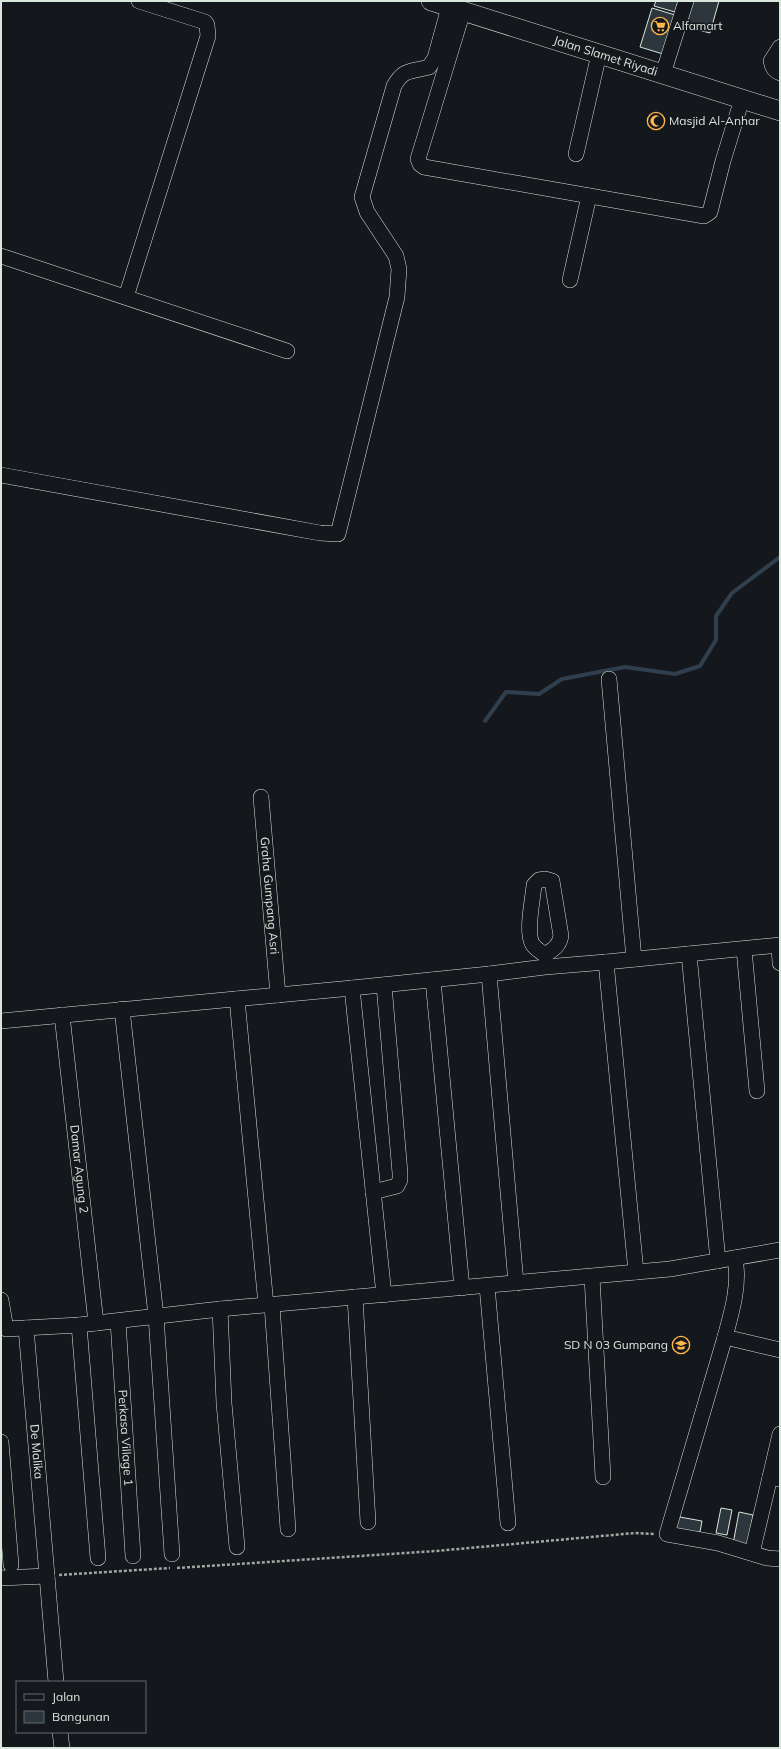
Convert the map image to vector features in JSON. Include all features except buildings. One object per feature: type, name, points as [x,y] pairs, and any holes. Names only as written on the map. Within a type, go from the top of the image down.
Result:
[{"type":"main road","name":"Jalan Slamet Riyadi","points":[[442,4],[780,111]]},
{"type":"street","points":[[126,297],[208,36],[208,30],[205,22],[139,1]]},
{"type":"street","points":[[663,74],[686,1]]},
{"type":"street","points":[[442,4],[418,159],[420,164],[424,167],[704,216],[708,214],[742,99]]},
{"type":"street","points":[[1,475],[320,533],[338,534],[397,297],[399,269],[396,256],[367,212],[362,196],[394,86],[400,76],[406,72],[429,67],[435,58],[442,4]]},
{"type":"street","points":[[780,47],[771,61],[772,68],[776,72],[780,73]]},
{"type":"street","points":[[576,154],[599,54]]},
{"type":"street","points":[[570,280],[588,196]]},
{"type":"street","points":[[1,256],[287,351]]},
{"type":"street","points":[[609,679],[634,960]]},
{"type":"street","name":"Graha Gumpang Asri","points":[[262,797],[278,995]]},
{"type":"street","points":[[1,1021],[489,974],[545,961],[606,962],[779,945],[780,963]]},
{"type":"street","points":[[744,949],[757,1091]]},
{"type":"street","points":[[689,954],[718,1261]]},
{"type":"street","points":[[606,962],[636,1272]]},
{"type":"street","points":[[489,974],[516,1283]]},
{"type":"street","points":[[433,980],[462,1288]]},
{"type":"street","points":[[373,1192],[397,1186],[400,1180],[384,985]]},
{"type":"street","points":[[352,988],[384,1295]]},
{"type":"street","points":[[237,999],[269,1305],[288,1529]]},
{"type":"street","points":[[122,1009],[156,1316],[172,1554]]},
{"type":"street","name":"Damar Agung 2","points":[[62,1014],[96,1323]]},
{"type":"street","points":[[1,1300],[4,1329],[79,1325],[220,1309],[670,1269],[780,1250]]},
{"type":"street","points":[[735,1258],[737,1277],[735,1294],[725,1338],[667,1534],[718,1543],[780,1559]]},
{"type":"street","points":[[592,1277],[603,1477]]},
{"type":"street","points":[[487,1286],[508,1523]]},
{"type":"street","points":[[355,1297],[368,1522]]},
{"type":"street","points":[[220,1309],[224,1403],[237,1548]]},
{"type":"street","name":"Perkasa Village 1","points":[[118,1321],[133,1556]]},
{"type":"street","points":[[79,1325],[98,1558]]},
{"type":"street","name":"De Malika","points":[[26,1328],[56,1681]]},
{"type":"street","points":[[725,1338],[780,1350]]},
{"type":"street","points":[[752,1553],[775,1478],[780,1434]]},
{"type":"street","points":[[1,1442],[11,1565]]},
{"type":"street","points":[[1,1578],[47,1576]]},
{"type":"street","points":[[60,1733],[62,1748]]},
{"type":"path","points":[[47,1576],[436,1551],[635,1533],[667,1534]]},
{"type":"waterway","points":[[485,721],[506,692],[539,694],[562,679],[625,667],[675,674],[700,666],[716,640],[716,616],[732,593],[780,557]]},
{"type":"place","name":"Alfamart","points":[[660,26]]},
{"type":"place","name":"Masjid Al-Anhar","points":[[656,121]]},
{"type":"place","name":"SD N 03 Gumpang","points":[[681,1345]]}]
